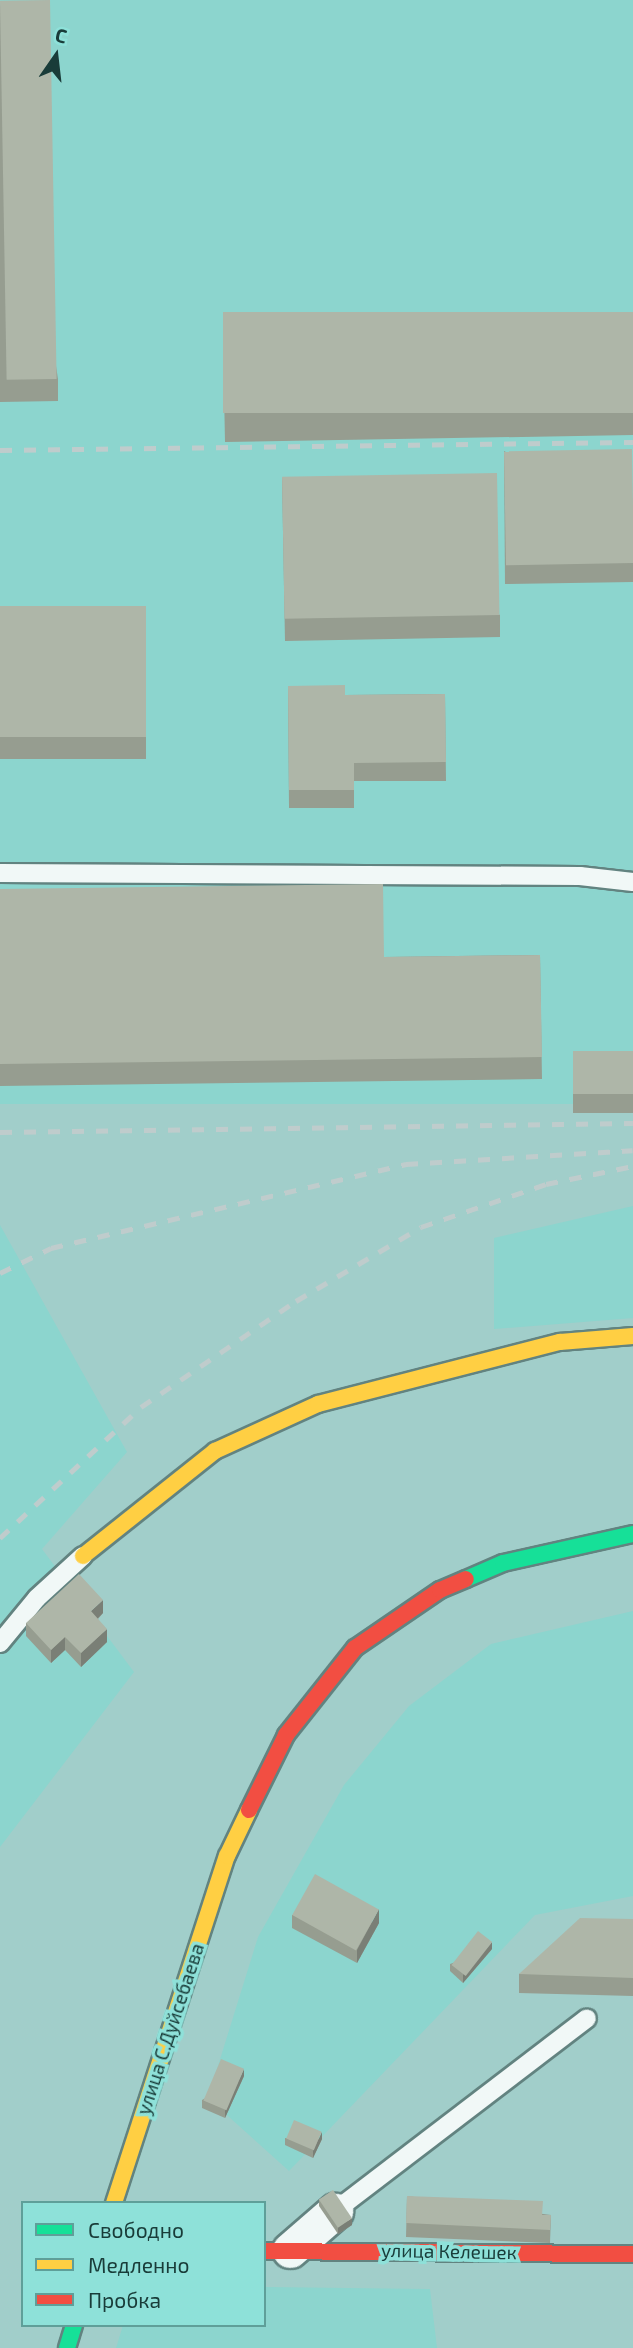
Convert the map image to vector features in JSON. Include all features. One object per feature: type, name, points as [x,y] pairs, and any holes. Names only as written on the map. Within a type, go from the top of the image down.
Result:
[{"type":"street","points":[[83,1556],[215,1451],[318,1404],[560,1342],[633,1336]]},
{"type":"street","name":"улица С.Дуйсебаева","points":[[115,2201],[227,1856],[286,1735],[355,1648],[440,1590],[503,1563],[633,1534]]},
{"type":"street","points":[[277,2250],[335,2211]]},
{"type":"street","name":"улица Келешек","points":[[277,2250],[633,2254]]},
{"type":"street","points":[[67,2348],[73,2327]]},
{"type":"lane","points":[[0,873],[580,876],[633,882]]},
{"type":"lane","points":[[0,1643],[37,1598],[83,1556]]},
{"type":"lane","points":[[335,2211],[587,2018]]},
{"type":"shaded area","points":[[0,0],[633,0],[633,1104],[0,1104]]},
{"type":"shaded area","points":[[633,1206],[633,1318],[494,1329],[494,1238]]},
{"type":"shaded area","points":[[0,1225],[127,1452],[42,1549],[134,1672],[0,1847]]},
{"type":"shaded area","points":[[633,1611],[633,1896],[535,1915],[289,2171],[208,2098],[258,1937],[344,1785],[409,1706],[491,1644]]},
{"type":"shaded area","points":[[266,2287],[430,2289],[437,2348],[116,2348],[122,2327],[266,2327]]},
{"type":"building","points":[[50,0],[57,379],[7,380],[0,1]]},
{"type":"building","points":[[223,312],[633,312],[633,413],[223,413]]},
{"type":"building","points":[[632,449],[633,563],[506,565],[504,451]]},
{"type":"building","points":[[497,473],[499,615],[285,619],[282,477]]},
{"type":"building","points":[[0,606],[146,606],[146,737],[0,737]]},
{"type":"building","points":[[345,685],[345,695],[445,694],[446,762],[354,763],[354,790],[289,790],[288,686]]},
{"type":"building","points":[[383,884],[384,957],[540,955],[542,1057],[0,1064],[0,889]]},
{"type":"building","points":[[573,1051],[633,1051],[633,1094],[573,1094]]},
{"type":"building","points":[[79,1574],[103,1600],[91,1611],[107,1629],[81,1653],[65,1637],[51,1650],[26,1623]]},
{"type":"building","points":[[315,1874],[379,1909],[356,1950],[292,1915]]},
{"type":"building","points":[[580,1918],[633,1919],[633,1978],[519,1974]]},
{"type":"building","points":[[478,1931],[492,1942],[466,1976],[452,1965]]},
{"type":"building","points":[[221,2059],[244,2069],[226,2110],[203,2100]]},
{"type":"building","points":[[294,2120],[322,2132],[314,2150],[286,2138]]},
{"type":"building","points":[[333,2190],[352,2218],[338,2228],[319,2200]]},
{"type":"building","points":[[407,2196],[543,2201],[542,2215],[551,2215],[550,2230],[406,2223]]},
{"type":"railway","points":[[0,450],[633,442]]},
{"type":"railway","points":[[0,1132],[633,1123]]},
{"type":"railway","points":[[0,1273],[51,1248],[406,1164],[633,1150]]},
{"type":"railway","points":[[0,1538],[141,1407],[296,1301],[421,1227],[546,1184],[633,1166]]},
{"type":"traffic: fast","points":[[466,1579],[503,1563],[633,1534]]},
{"type":"traffic: fast","points":[[67,2348],[73,2327]]},
{"type":"traffic: slow","points":[[83,1556],[215,1451],[318,1404],[560,1342],[633,1336]]},
{"type":"traffic: slow","points":[[115,2201],[227,1856],[249,1810]]},
{"type":"traffic: jam","points":[[249,1810],[286,1735],[355,1648],[440,1590],[466,1579]]},
{"type":"traffic: jam","points":[[266,2251],[633,2254]]}]
